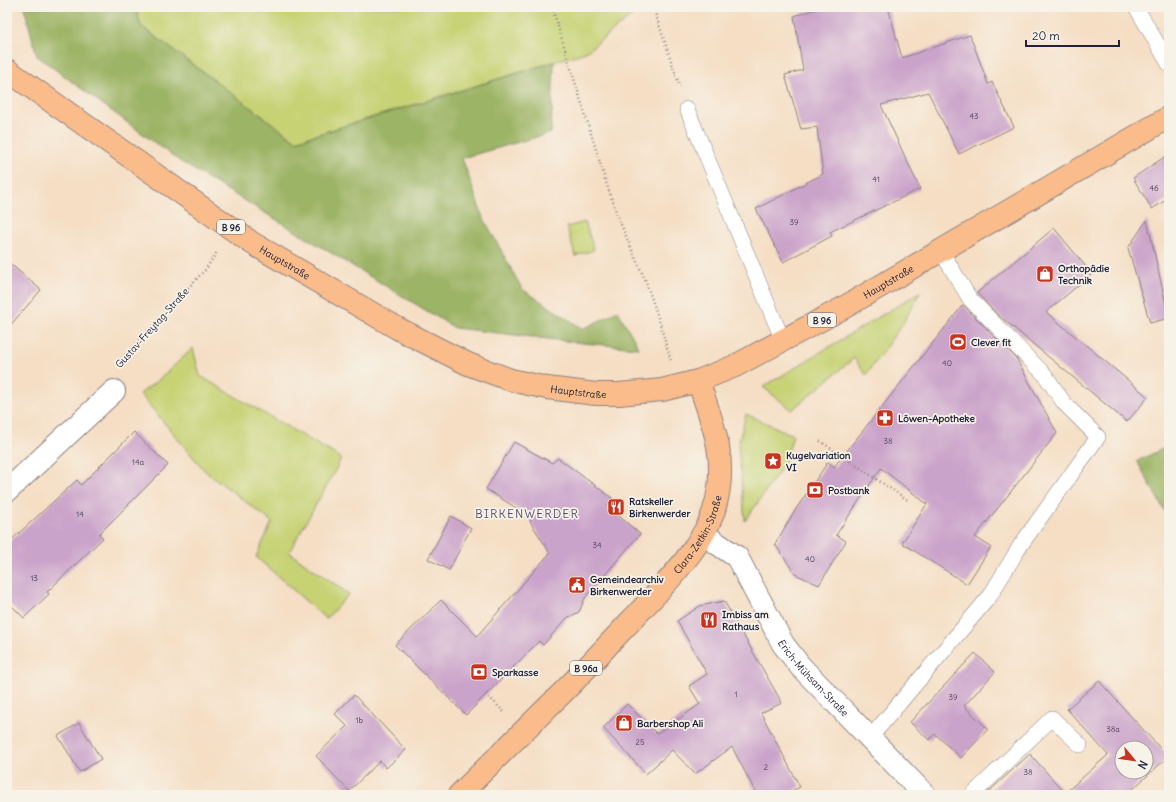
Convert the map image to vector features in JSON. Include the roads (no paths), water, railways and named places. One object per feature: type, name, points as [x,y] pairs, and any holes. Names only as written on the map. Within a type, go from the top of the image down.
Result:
[{"type":"main road","name":"Hauptstraße","points":[[7,70],[252,243],[397,328],[449,355],[486,371],[524,383],[584,393],[619,394],[662,390],[688,384],[735,366],[783,341],[941,251],[1169,117]]},
{"type":"main road","name":"Clara-Zetkin-Straße","points":[[459,795],[556,699],[653,598],[680,566],[703,534],[714,511],[719,488],[721,465],[718,441],[713,420],[688,384]]},
{"type":"street","points":[[7,491],[114,391]]},
{"type":"street","name":"Erich-Mühsam-Straße","points":[[703,534],[737,557],[783,644],[800,666],[925,795]]},
{"type":"lane","points":[[1136,7],[1169,64]]},
{"type":"lane","points":[[687,109],[783,341]]},
{"type":"lane","points":[[869,738],[990,596],[1020,546],[1098,437],[1064,403],[1045,375],[970,299],[941,251]]},
{"type":"lane","points":[[972,795],[1052,718],[1080,745]]},
{"type":"place","name":"Orthopädie Technik","points":[[1045,274]]},
{"type":"place","name":"Clever fit","points":[[958,342]]},
{"type":"place","name":"Löwen-Apotheke","points":[[885,418]]},
{"type":"place","name":"Kugelvariation VI","points":[[773,461]]},
{"type":"place","name":"Postbank","points":[[815,490]]},
{"type":"place","name":"Ratskeller Birkenwerder","points":[[616,507]]},
{"type":"place","name":"Gemeindearchiv Birkenwerder","points":[[577,585]]},
{"type":"place","name":"Imbiss am Rathaus","points":[[709,620]]},
{"type":"place","name":"Sparkasse","points":[[479,672]]},
{"type":"place","name":"Barbershop Ali","points":[[624,723]]},
{"type":"district","name":"BIRKENWERDER","points":[[527,513]]}]
